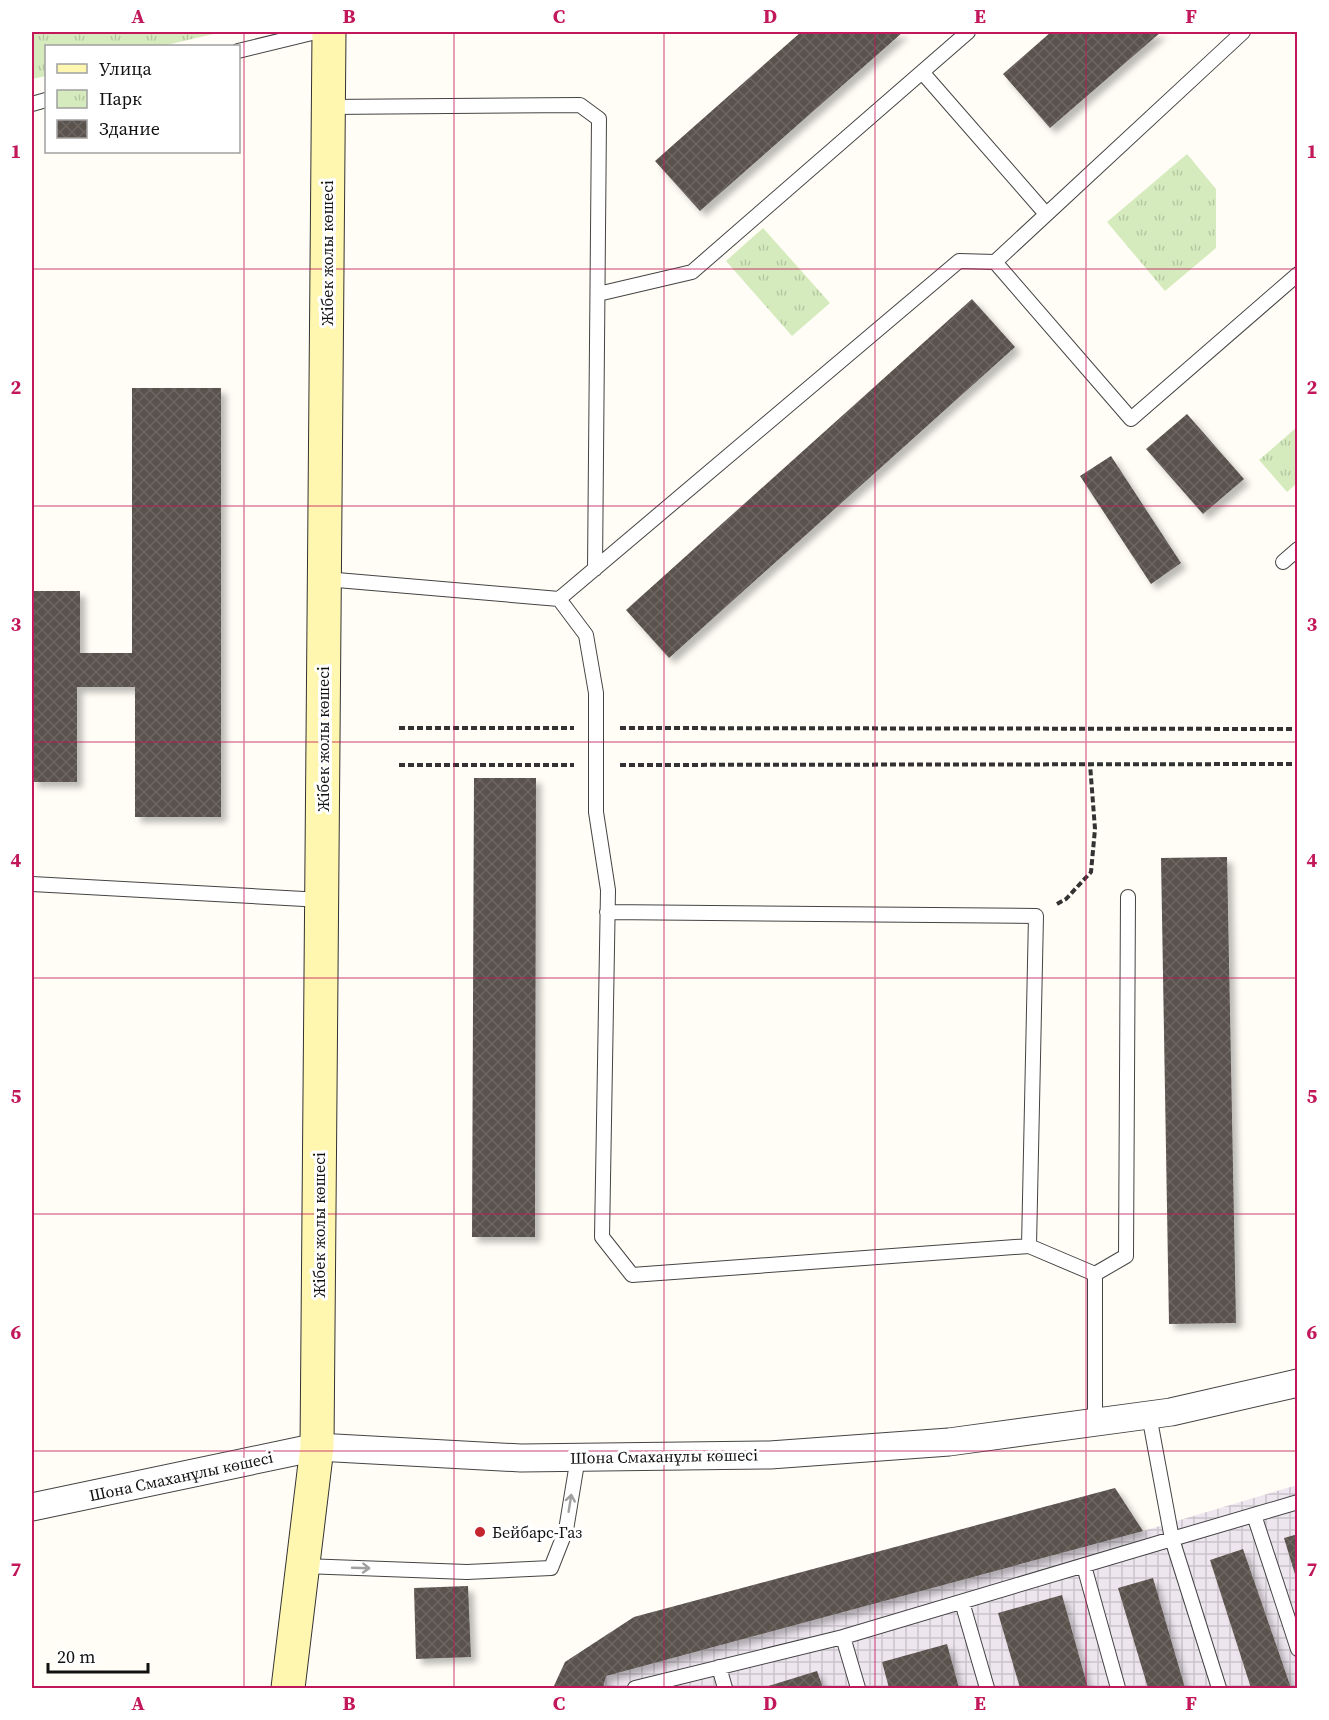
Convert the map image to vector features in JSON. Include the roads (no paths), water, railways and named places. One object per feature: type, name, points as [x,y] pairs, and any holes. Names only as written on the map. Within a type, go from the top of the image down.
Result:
[{"type":"main road","name":"Жібек жолы көшесі","points":[[288,1689],[317,1447],[329,32]]},
{"type":"street","name":"Шона Смаханұлы көшесі","points":[[32,1507],[317,1447],[513,1457],[770,1455],[949,1442],[1149,1415],[1298,1383]]},
{"type":"lane","points":[[240,51],[316,32]]},
{"type":"lane","points":[[598,294],[692,272],[968,32]]},
{"type":"lane","points":[[325,579],[559,599],[959,261],[995,262],[1243,32]]},
{"type":"lane","points":[[922,72],[1046,214]]},
{"type":"lane","points":[[328,107],[580,105],[599,119],[595,568]]},
{"type":"lane","points":[[995,262],[1131,419],[1298,274]]},
{"type":"lane","points":[[1283,562],[1298,549]]},
{"type":"lane","points":[[559,599],[586,635],[596,693],[596,812],[608,890],[602,1237],[632,1275],[1029,1246],[1095,1274]]},
{"type":"lane","points":[[32,884],[322,900]]},
{"type":"lane","points":[[1095,1274],[1126,1256],[1128,897]]},
{"type":"lane","points":[[607,912],[1036,916],[1029,1246]]},
{"type":"lane","points":[[1095,1274],[1095,1422]]},
{"type":"lane","points":[[1149,1415],[1172,1539],[1219,1689]]},
{"type":"lane","points":[[303,1566],[467,1572],[551,1568],[566,1530],[578,1457]]},
{"type":"lane","points":[[635,1689],[843,1637],[1298,1502]]},
{"type":"lane","points":[[1254,1515],[1298,1649]]},
{"type":"lane","points":[[1083,1566],[1118,1689]]},
{"type":"lane","points":[[962,1602],[987,1689]]},
{"type":"lane","points":[[843,1637],[858,1689]]},
{"type":"lane","points":[[719,1667],[725,1689]]},
{"type":"place","name":"Бейбарс-Газ","points":[[480,1532]]}]
